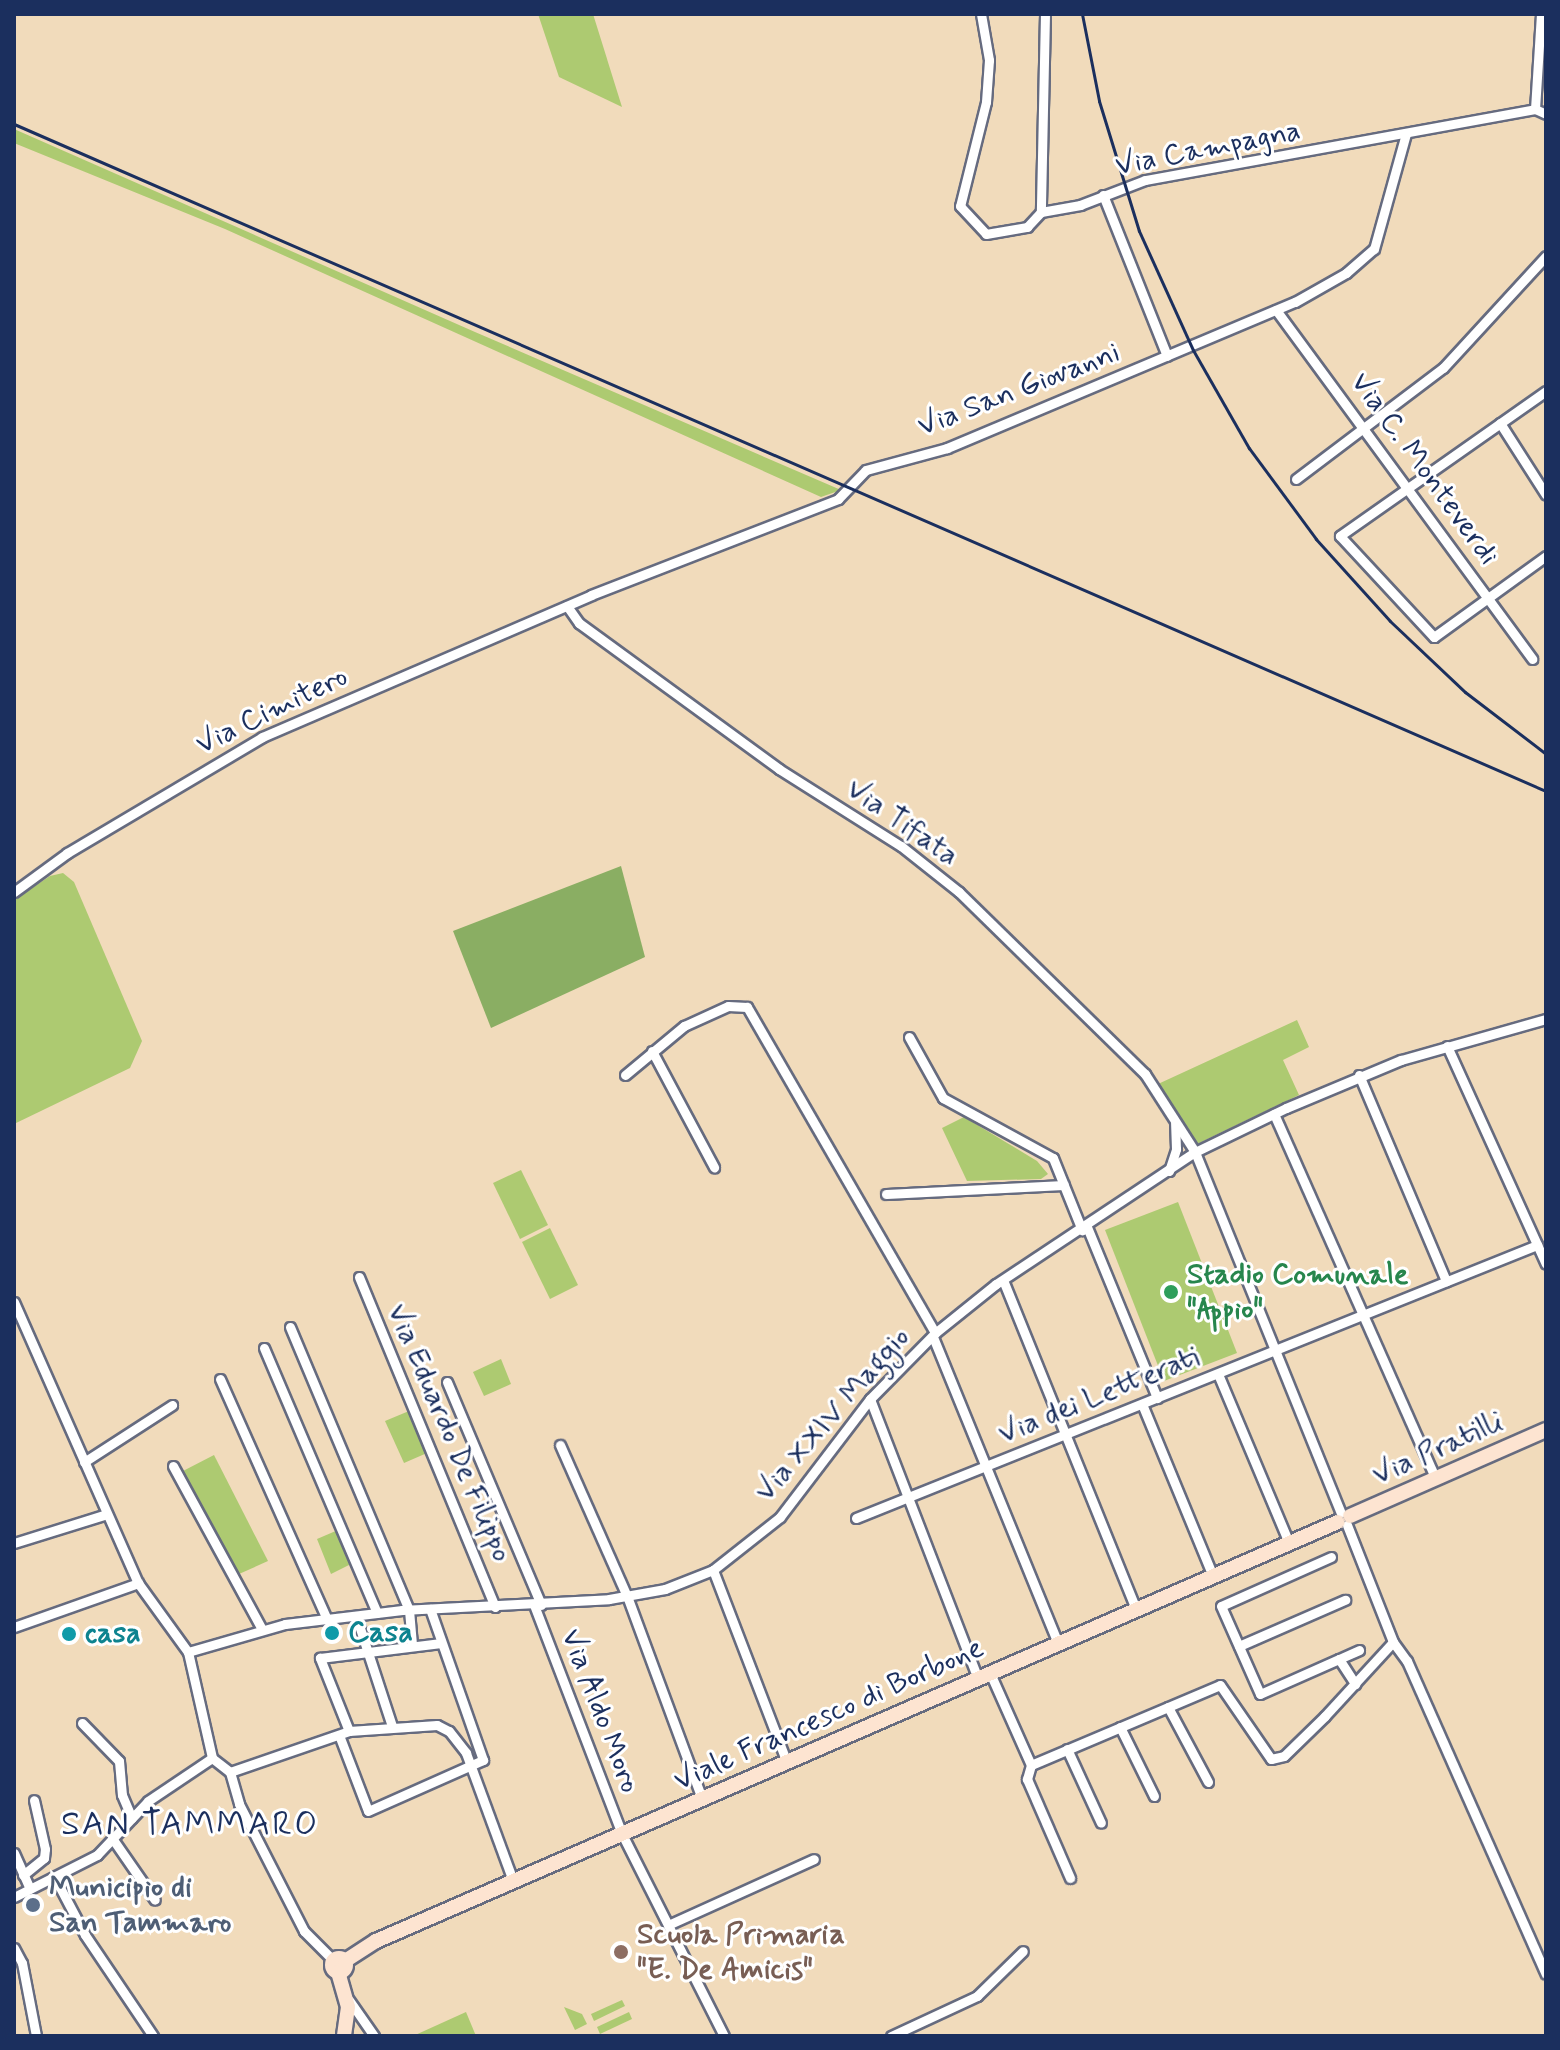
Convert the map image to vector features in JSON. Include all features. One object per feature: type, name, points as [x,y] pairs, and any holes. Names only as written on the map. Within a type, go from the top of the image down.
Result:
[{"type":"street","name":"Via Campagna","points":[[981,14],[989,60],[986,102],[960,206],[986,234],[1027,227],[1041,212],[1145,180],[1535,109]]},
{"type":"street","points":[[1041,212],[1045,14]]},
{"type":"street","points":[[1541,14],[1535,109],[1546,114]]},
{"type":"street","name":"Via San Giovanni","points":[[567,606],[838,499],[866,470],[947,448],[1276,310],[1346,273],[1374,249],[1406,134]]},
{"type":"street","points":[[1103,195],[1167,356]]},
{"type":"street","points":[[1296,479],[1443,368],[1546,256]]},
{"type":"street","name":"Via C. Monteverdi","points":[[1276,310],[1410,488],[1532,659]]},
{"type":"street","points":[[1546,391],[1340,536],[1434,637],[1546,556]]},
{"type":"street","points":[[1500,423],[1546,495]]},
{"type":"street","name":"Via Cimitero","points":[[14,892],[67,853],[262,737],[567,606]]},
{"type":"street","name":"Via Tifata","points":[[567,606],[579,623],[635,665],[779,769],[901,846],[959,892],[1145,1074],[1195,1152],[1393,1642],[1407,1661],[1546,1974]]},
{"type":"street","points":[[625,1075],[652,1051],[712,1013],[728,1006],[747,1007],[934,1335],[1058,1643]]},
{"type":"street","name":"Via XXIV Maggio","points":[[188,1652],[262,1629],[327,1619],[409,1610],[537,1605],[627,1596],[665,1589],[713,1570],[780,1517],[870,1399],[934,1335],[1003,1280],[1195,1152],[1359,1075],[1460,1042],[1546,1019]]},
{"type":"street","points":[[909,1037],[943,1098],[1053,1158],[1157,1398]]},
{"type":"street","points":[[1447,1046],[1546,1264]]},
{"type":"street","points":[[652,1051],[714,1167]]},
{"type":"street","points":[[1359,1075],[1446,1281]]},
{"type":"street","points":[[1274,1114],[1436,1479]]},
{"type":"street","points":[[1168,1172],[1176,1149],[1174,1120]]},
{"type":"street","points":[[886,1194],[1064,1185]]},
{"type":"street","name":"Via dei Letterati","points":[[856,1518],[1537,1245]]},
{"type":"street","name":"Via Eduardo De Filippo","points":[[359,1277],[495,1607]]},
{"type":"street","points":[[1003,1280],[1136,1610]]},
{"type":"street","points":[[14,1302],[138,1583],[188,1652],[212,1758],[230,1772],[239,1804],[304,1931],[339,1965],[349,2028],[344,2036]]},
{"type":"street","points":[[290,1327],[409,1610],[412,1646]]},
{"type":"street","points":[[264,1348],[377,1613]]},
{"type":"street","points":[[1218,1374],[1289,1543]]},
{"type":"street","points":[[220,1379],[327,1619]]},
{"type":"street","name":"Via Aldo Moro","points":[[447,1382],[537,1605],[622,1834],[724,2036]]},
{"type":"street","points":[[870,1399],[984,1676],[1031,1765],[1027,1779],[1070,1878]]},
{"type":"street","points":[[1142,1404],[1213,1576]]},
{"type":"street","points":[[84,1462],[172,1405]]},
{"type":"street","name":"Via Pratilli","points":[[1344,1519],[1546,1430]]},
{"type":"street","points":[[560,1445],[627,1596],[702,1799]]},
{"type":"street","points":[[173,1466],[262,1629]]},
{"type":"street","points":[[14,1543],[107,1514]]},
{"type":"street","name":"Viale Francesco di Borbone","points":[[339,1965],[376,1941],[1344,1519]]},
{"type":"street","points":[[1331,1557],[1221,1606],[1260,1694],[1359,1650]]},
{"type":"street","points":[[713,1570],[787,1763]]},
{"type":"street","points":[[14,1627],[138,1583]]},
{"type":"street","points":[[1239,1646],[1345,1600]]},
{"type":"street","points":[[430,1609],[483,1760],[368,1811],[320,1658],[441,1643]]},
{"type":"street","points":[[356,1616],[392,1726]]},
{"type":"street","points":[[1031,1765],[1220,1685],[1271,1759],[1284,1756],[1393,1642]]},
{"type":"street","points":[[1339,1659],[1355,1684]]},
{"type":"street","points":[[1168,1707],[1208,1782]]},
{"type":"street","points":[[82,1723],[119,1761],[122,1795],[132,1818]]},
{"type":"street","points":[[230,1772],[344,1733],[420,1724],[449,1731],[471,1766],[513,1881]]},
{"type":"street","points":[[1120,1727],[1154,1796]]},
{"type":"street","points":[[1067,1749],[1101,1823]]},
{"type":"street","points":[[14,1897],[97,1855],[132,1818],[212,1758]]},
{"type":"street","points":[[23,1875],[44,1858],[45,1849],[34,1800]]},
{"type":"street","points":[[112,1838],[155,1900]]},
{"type":"street","points":[[14,1853],[30,1889]]},
{"type":"street","points":[[668,1925],[814,1859]]},
{"type":"street","points":[[55,1878],[85,1935],[153,2036]]},
{"type":"street","points":[[14,1948],[22,1963],[36,2036]]},
{"type":"street","points":[[891,2036],[977,1996],[1023,1951]]},
{"type":"street","points":[[345,1995],[374,2036]]},
{"type":"green space","points":[[538,14],[593,14],[622,107],[559,77]]},
{"type":"green space","points":[[14,129],[841,490],[821,497],[225,229],[14,143]]},
{"type":"green space","points":[[621,866],[645,957],[491,1028],[453,931]]},
{"type":"green space","points":[[63,873],[74,882],[142,1041],[130,1068],[14,1124],[14,900],[50,876]]},
{"type":"green space","points":[[1297,1020],[1309,1047],[1283,1060],[1299,1095],[1197,1144],[1158,1084]]},
{"type":"green space","points":[[964,1117],[1037,1161],[1048,1174],[1041,1179],[967,1181],[942,1128]]},
{"type":"green space","points":[[521,1170],[548,1225],[520,1239],[493,1183]]},
{"type":"green space","name":"Stadio Comunale \"Appio\"","points":[[1178,1202],[1237,1353],[1164,1381],[1105,1230]]},
{"type":"green space","points":[[550,1228],[578,1285],[550,1299],[522,1242]]},
{"type":"green space","points":[[501,1359],[511,1384],[484,1396],[473,1372]]},
{"type":"green space","points":[[409,1411],[427,1453],[404,1463],[385,1421]]},
{"type":"green space","points":[[214,1455],[268,1561],[239,1574],[183,1471]]},
{"type":"green space","points":[[338,1530],[353,1563],[331,1574],[317,1539]]},
{"type":"green space","points":[[622,2000],[625,2006],[594,2021],[591,2014]]},
{"type":"green space","points":[[564,2007],[582,2014],[587,2024],[575,2030]]},
{"type":"green space","points":[[466,2012],[476,2036],[413,2036]]},
{"type":"green space","points":[[629,2012],[632,2019],[600,2034],[597,2027]]},
{"type":"railway","points":[[1082,14],[1099,101],[1139,231],[1193,350],[1249,448],[1316,539],[1390,621],[1465,692],[1546,754]]},
{"type":"railway","points":[[14,124],[1546,791]]},
{"type":"place","name":"Stadio Comunale \"Appio\"","points":[[1171,1292]]},
{"type":"place","name":"Casa","points":[[332,1633]]},
{"type":"place","name":"casa","points":[[69,1634]]},
{"type":"place","name":"Municipio di San Tammaro","points":[[33,1905]]},
{"type":"place","name":"Scuola Primaria \"E. De Amicis\"","points":[[621,1952]]},
{"type":"district","name":"SAN TAMMARO","points":[[190,1825]]}]
